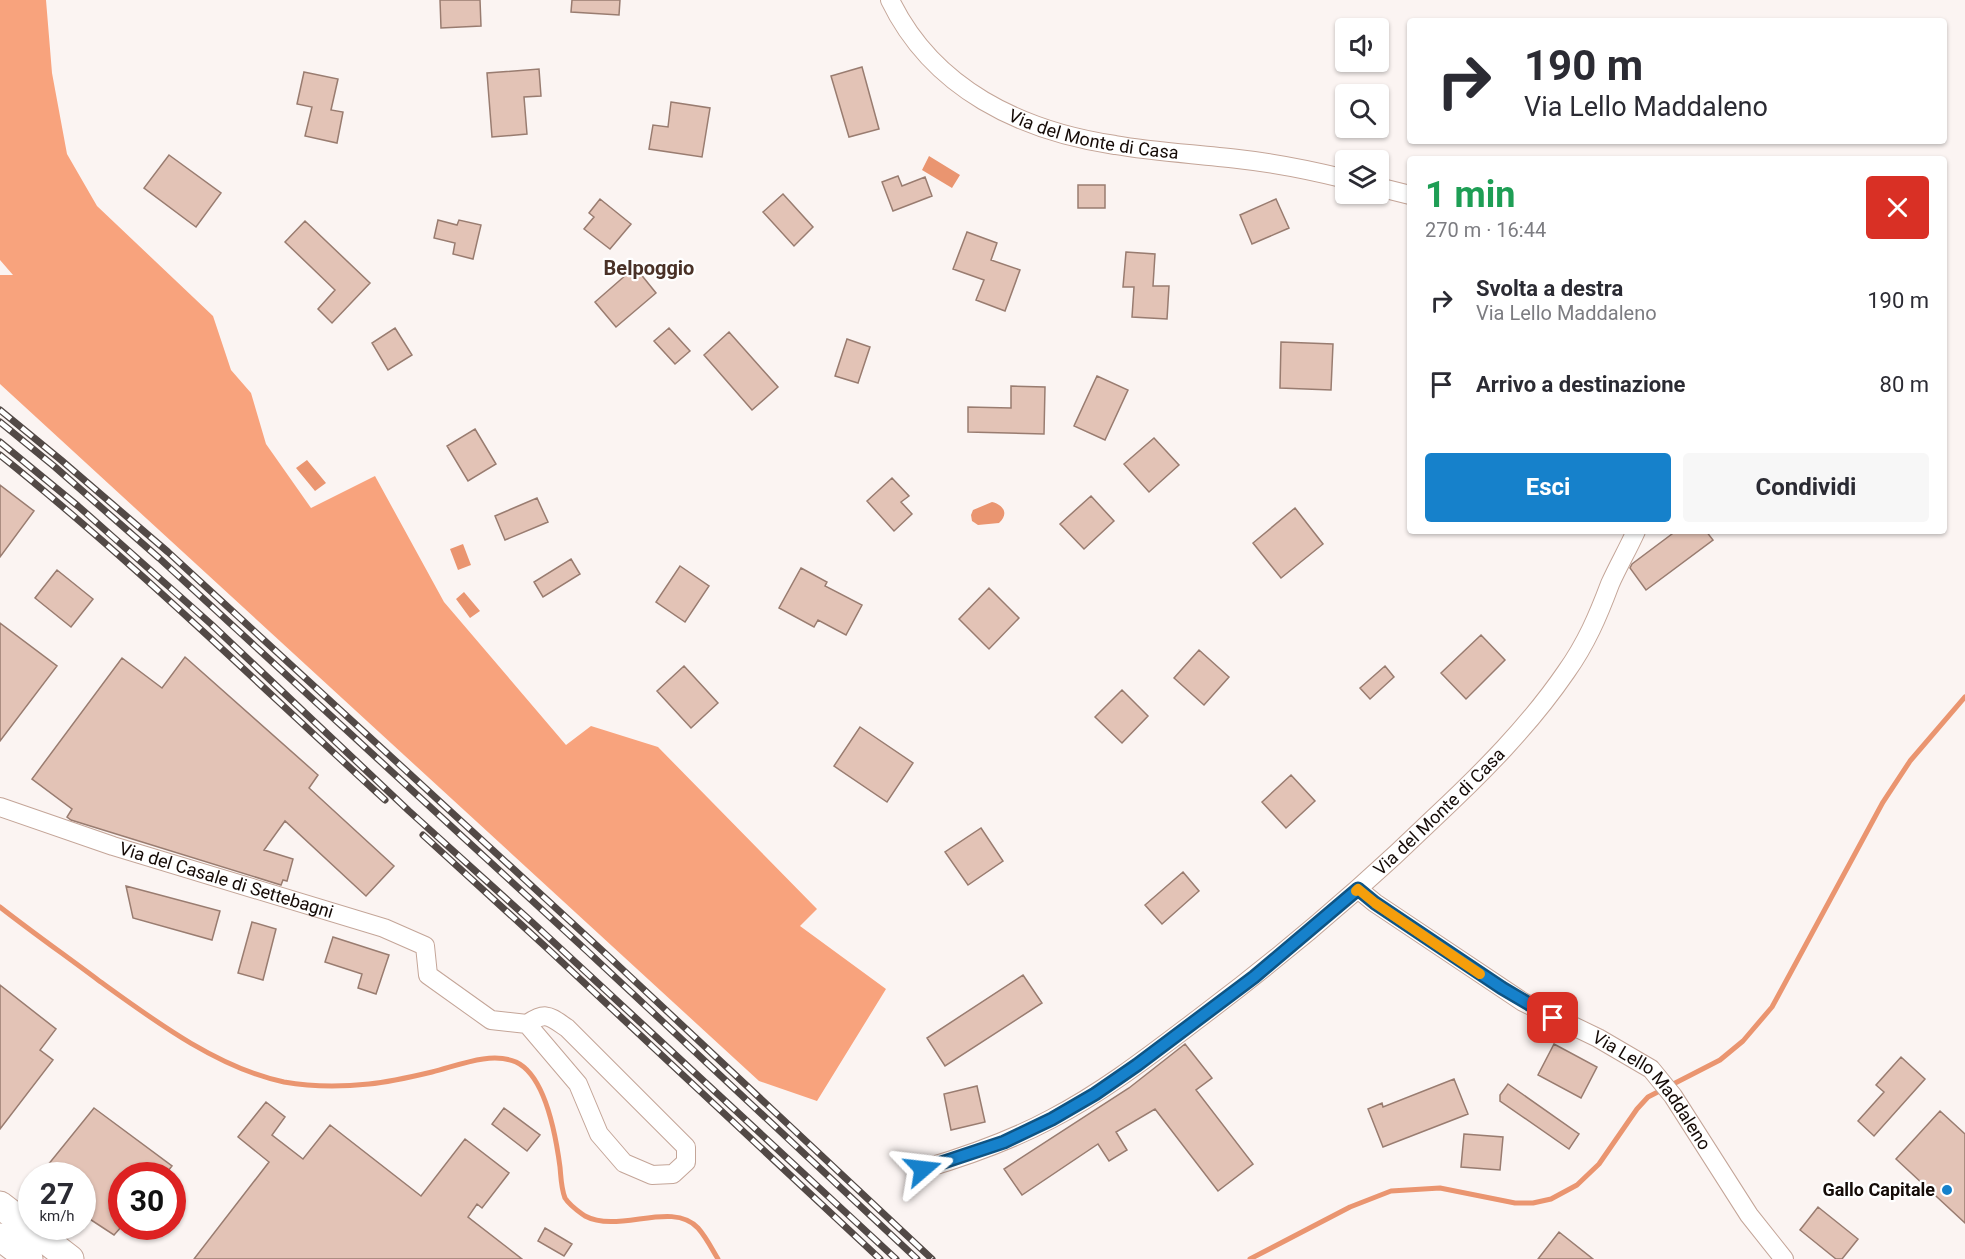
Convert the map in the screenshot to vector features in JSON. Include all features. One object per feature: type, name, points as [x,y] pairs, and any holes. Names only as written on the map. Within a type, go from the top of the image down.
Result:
[{"type":"main road","points":[[0,1205],[70,1259]]},
{"type":"main road","points":[[0,1237],[29,1259]]},
{"type":"street","name":"Via del Monte di Casa","points":[[890,0],[914,42],[941,70],[984,101],[1033,124],[1104,144],[1255,161],[1335,177]]},
{"type":"street","points":[[1389,190],[1407,194]]},
{"type":"street","name":"Via del Monte di Casa","points":[[923,1169],[1004,1142],[1052,1119],[1095,1094],[1254,977],[1358,889],[1470,784],[1511,741],[1558,684],[1588,638],[1635,534]]},
{"type":"street","name":"Via del Casale di Settebagni","points":[[0,807],[113,846],[384,928],[425,946],[428,975],[491,1020],[527,1024]]},
{"type":"street","name":"Via Lello Maddaleno","points":[[1358,889],[1375,903],[1508,992],[1645,1064],[1673,1096],[1749,1215],[1784,1259]]},
{"type":"street","points":[[539,1016],[549,1016],[567,1028],[686,1147],[686,1162],[673,1174],[652,1175],[624,1163],[599,1134],[578,1084],[527,1024],[539,1016]]},
{"type":"shaded area","points":[[0,0],[46,0],[52,73],[67,154],[97,206],[213,316],[231,370],[251,393],[266,444],[311,508],[375,476],[444,602],[566,745],[591,726],[658,747],[817,909],[800,926],[886,989],[817,1101],[759,1081],[0,384],[0,275],[13,275],[0,260]]},
{"type":"shaded area","points":[[929,156],[960,175],[952,188],[922,170]]},
{"type":"shaded area","points":[[307,460],[326,483],[315,491],[296,468]]},
{"type":"shaded area","points":[[992,502],[1000,505],[1004,510],[1004,516],[999,523],[978,525],[972,521],[973,510]]},
{"type":"shaded area","points":[[463,544],[471,565],[458,570],[450,549]]},
{"type":"shaded area","points":[[464,592],[480,611],[470,618],[456,599]]},
{"type":"building","points":[[440,0],[480,0],[481,26],[441,28]]},
{"type":"building","points":[[572,0],[620,0],[619,15],[571,12]]},
{"type":"building","points":[[862,67],[879,129],[849,137],[831,76]]},
{"type":"building","points":[[539,69],[541,96],[524,97],[527,134],[492,137],[487,73]]},
{"type":"building","points":[[304,72],[338,79],[331,110],[343,112],[337,143],[305,136],[312,107],[297,104]]},
{"type":"building","points":[[671,102],[710,108],[702,157],[649,149],[653,125],[668,127]]},
{"type":"building","points":[[169,155],[221,193],[196,227],[144,188]]},
{"type":"building","points":[[898,176],[902,186],[925,177],[932,196],[893,211],[882,182]]},
{"type":"building","points":[[1078,185],[1105,185],[1105,208],[1078,208]]},
{"type":"building","points":[[783,194],[813,227],[794,246],[763,212]]},
{"type":"building","points":[[600,199],[631,224],[610,249],[584,229],[594,217],[589,213]]},
{"type":"building","points":[[1276,199],[1289,228],[1252,244],[1240,215]]},
{"type":"building","points":[[438,220],[457,225],[459,220],[481,225],[473,259],[453,254],[455,243],[434,238]]},
{"type":"building","points":[[305,221],[370,283],[332,323],[318,309],[335,290],[285,242]]},
{"type":"building","points":[[967,232],[997,243],[991,260],[1020,270],[1005,311],[976,300],[984,280],[953,269]]},
{"type":"building","points":[[1126,252],[1155,254],[1153,286],[1169,286],[1167,319],[1132,317],[1134,287],[1123,287]]},
{"type":"building","points":[[635,267],[656,293],[616,327],[595,302]]},
{"type":"building","points":[[395,328],[412,355],[388,370],[372,343]]},
{"type":"building","points":[[669,328],[690,351],[675,364],[654,341]]},
{"type":"building","points":[[729,332],[778,387],[752,410],[704,355]]},
{"type":"building","points":[[847,339],[870,347],[858,383],[835,376]]},
{"type":"building","points":[[1281,342],[1333,344],[1331,390],[1280,388]]},
{"type":"building","points":[[1097,376],[1128,390],[1105,440],[1074,426]]},
{"type":"building","points":[[1011,386],[1045,387],[1044,434],[968,432],[968,407],[1011,408]]},
{"type":"building","points":[[475,429],[496,464],[468,481],[447,446]]},
{"type":"building","points":[[1154,438],[1179,465],[1149,492],[1124,464]]},
{"type":"building","points":[[892,478],[909,496],[901,502],[912,514],[894,531],[867,501]]},
{"type":"building","points":[[0,485],[34,511],[0,557]]},
{"type":"building","points":[[1091,496],[1114,521],[1084,549],[1060,524]]},
{"type":"building","points":[[537,498],[548,522],[505,540],[495,516]]},
{"type":"building","points":[[1295,508],[1323,544],[1281,578],[1253,543]]},
{"type":"building","points":[[1672,534],[1708,534],[1713,540],[1646,590],[1630,568],[1632,564]]},
{"type":"building","points":[[571,559],[580,574],[543,597],[534,582]]},
{"type":"building","points":[[680,566],[709,586],[685,622],[656,602]]},
{"type":"building","points":[[801,568],[827,582],[825,586],[862,605],[846,635],[818,620],[814,627],[779,608]]},
{"type":"building","points":[[57,570],[93,599],[71,627],[35,598]]},
{"type":"building","points":[[989,588],[1019,618],[989,649],[959,619]]},
{"type":"building","points":[[0,623],[57,666],[0,741]]},
{"type":"building","points":[[1481,635],[1505,660],[1466,699],[1441,673]]},
{"type":"building","points":[[1199,650],[1229,677],[1204,705],[1174,678]]},
{"type":"building","points":[[185,657],[318,775],[309,788],[394,866],[366,896],[285,821],[264,850],[293,859],[287,881],[283,880],[281,885],[71,820],[67,817],[72,809],[32,779],[122,658],[162,688]]},
{"type":"building","points":[[684,666],[718,703],[691,728],[657,691]]},
{"type":"building","points":[[1385,666],[1394,677],[1370,699],[1360,688]]},
{"type":"building","points":[[1122,690],[1148,716],[1122,743],[1095,717]]},
{"type":"building","points":[[860,727],[913,763],[887,802],[834,766]]},
{"type":"building","points":[[1291,775],[1315,801],[1286,828],[1262,802]]},
{"type":"building","points":[[981,828],[1003,861],[968,885],[945,852]]},
{"type":"building","points":[[1183,872],[1199,891],[1162,924],[1145,905]]},
{"type":"building","points":[[126,886],[220,911],[212,940],[133,918]]},
{"type":"building","points":[[252,922],[276,929],[263,980],[238,973]]},
{"type":"building","points":[[333,937],[389,955],[376,994],[358,988],[362,974],[325,962]]},
{"type":"building","points":[[1023,975],[1042,1003],[945,1066],[927,1038]]},
{"type":"building","points":[[0,985],[56,1029],[40,1050],[53,1060],[0,1129]]},
{"type":"building","points":[[1185,1044],[1212,1078],[1196,1090],[1253,1164],[1218,1191],[1155,1109],[1116,1132],[1127,1150],[1109,1161],[1098,1144],[1022,1195],[1004,1169],[1129,1088]]},
{"type":"building","points":[[1554,1044],[1597,1067],[1581,1098],[1538,1075]]},
{"type":"building","points":[[1901,1057],[1925,1079],[1874,1136],[1858,1121],[1884,1092],[1876,1085]]},
{"type":"building","points":[[1454,1079],[1468,1114],[1383,1147],[1368,1109],[1382,1103],[1383,1107]]},
{"type":"building","points":[[1508,1084],[1579,1134],[1569,1149],[1500,1101],[1500,1095]]},
{"type":"building","points":[[977,1086],[985,1122],[951,1130],[944,1094]]},
{"type":"building","points":[[266,1102],[285,1117],[272,1135],[303,1159],[330,1125],[421,1196],[465,1139],[509,1173],[482,1208],[477,1204],[468,1217],[522,1259],[194,1259],[269,1162],[238,1137]]},
{"type":"building","points":[[94,1108],[167,1162],[108,1162],[108,1231],[96,1223],[96,1162],[50,1162]]},
{"type":"building","points":[[504,1108],[540,1135],[527,1151],[492,1124]]},
{"type":"building","name":"Gallo Capitale","points":[[1940,1111],[1965,1134],[1965,1223],[1896,1159]]},
{"type":"building","points":[[1464,1134],[1503,1137],[1500,1170],[1461,1167]]},
{"type":"building","points":[[1818,1207],[1858,1239],[1842,1259],[1836,1259],[1800,1230]]},
{"type":"building","points":[[545,1228],[572,1244],[564,1256],[538,1241]]},
{"type":"building","points":[[1559,1232],[1593,1259],[1538,1259]]},
{"type":"waterway","points":[[1250,1259],[1350,1207],[1391,1191],[1440,1188],[1515,1203],[1533,1203],[1551,1199],[1577,1185],[1599,1164],[1648,1097],[1720,1060],[1743,1041],[1772,1007],[1883,802],[1910,761],[1965,697]]},
{"type":"waterway","points":[[0,907],[163,1026],[210,1054],[259,1075],[295,1084],[348,1086],[400,1079],[485,1059],[506,1059],[516,1062],[535,1080],[548,1108],[556,1140],[562,1186],[565,1198],[572,1206],[585,1216],[599,1221],[613,1222],[660,1217],[687,1220],[698,1228],[718,1259]]},
{"type":"railway","points":[[0,410],[168,552],[607,955],[932,1259]]},
{"type":"railway","points":[[0,422],[159,558],[587,951],[917,1259]]},
{"type":"railway","points":[[0,442],[78,506],[211,624],[409,811],[896,1259]]},
{"type":"railway","points":[[0,455],[196,624],[385,800]]},
{"type":"railway","points":[[423,835],[880,1259]]},
{"type":"slow traffic","points":[[1356,891],[1358,889],[1480,974]]},
{"type":"place","name":"Gallo Capitale","points":[[1947,1190]]},
{"type":"district","name":"Belpoggio","points":[[649,268]]},
{"type":"route","points":[[923,1169],[1004,1142],[1052,1119],[1095,1094],[1254,977],[1358,889],[1375,903],[1523,1002],[1553,1018]]}]
